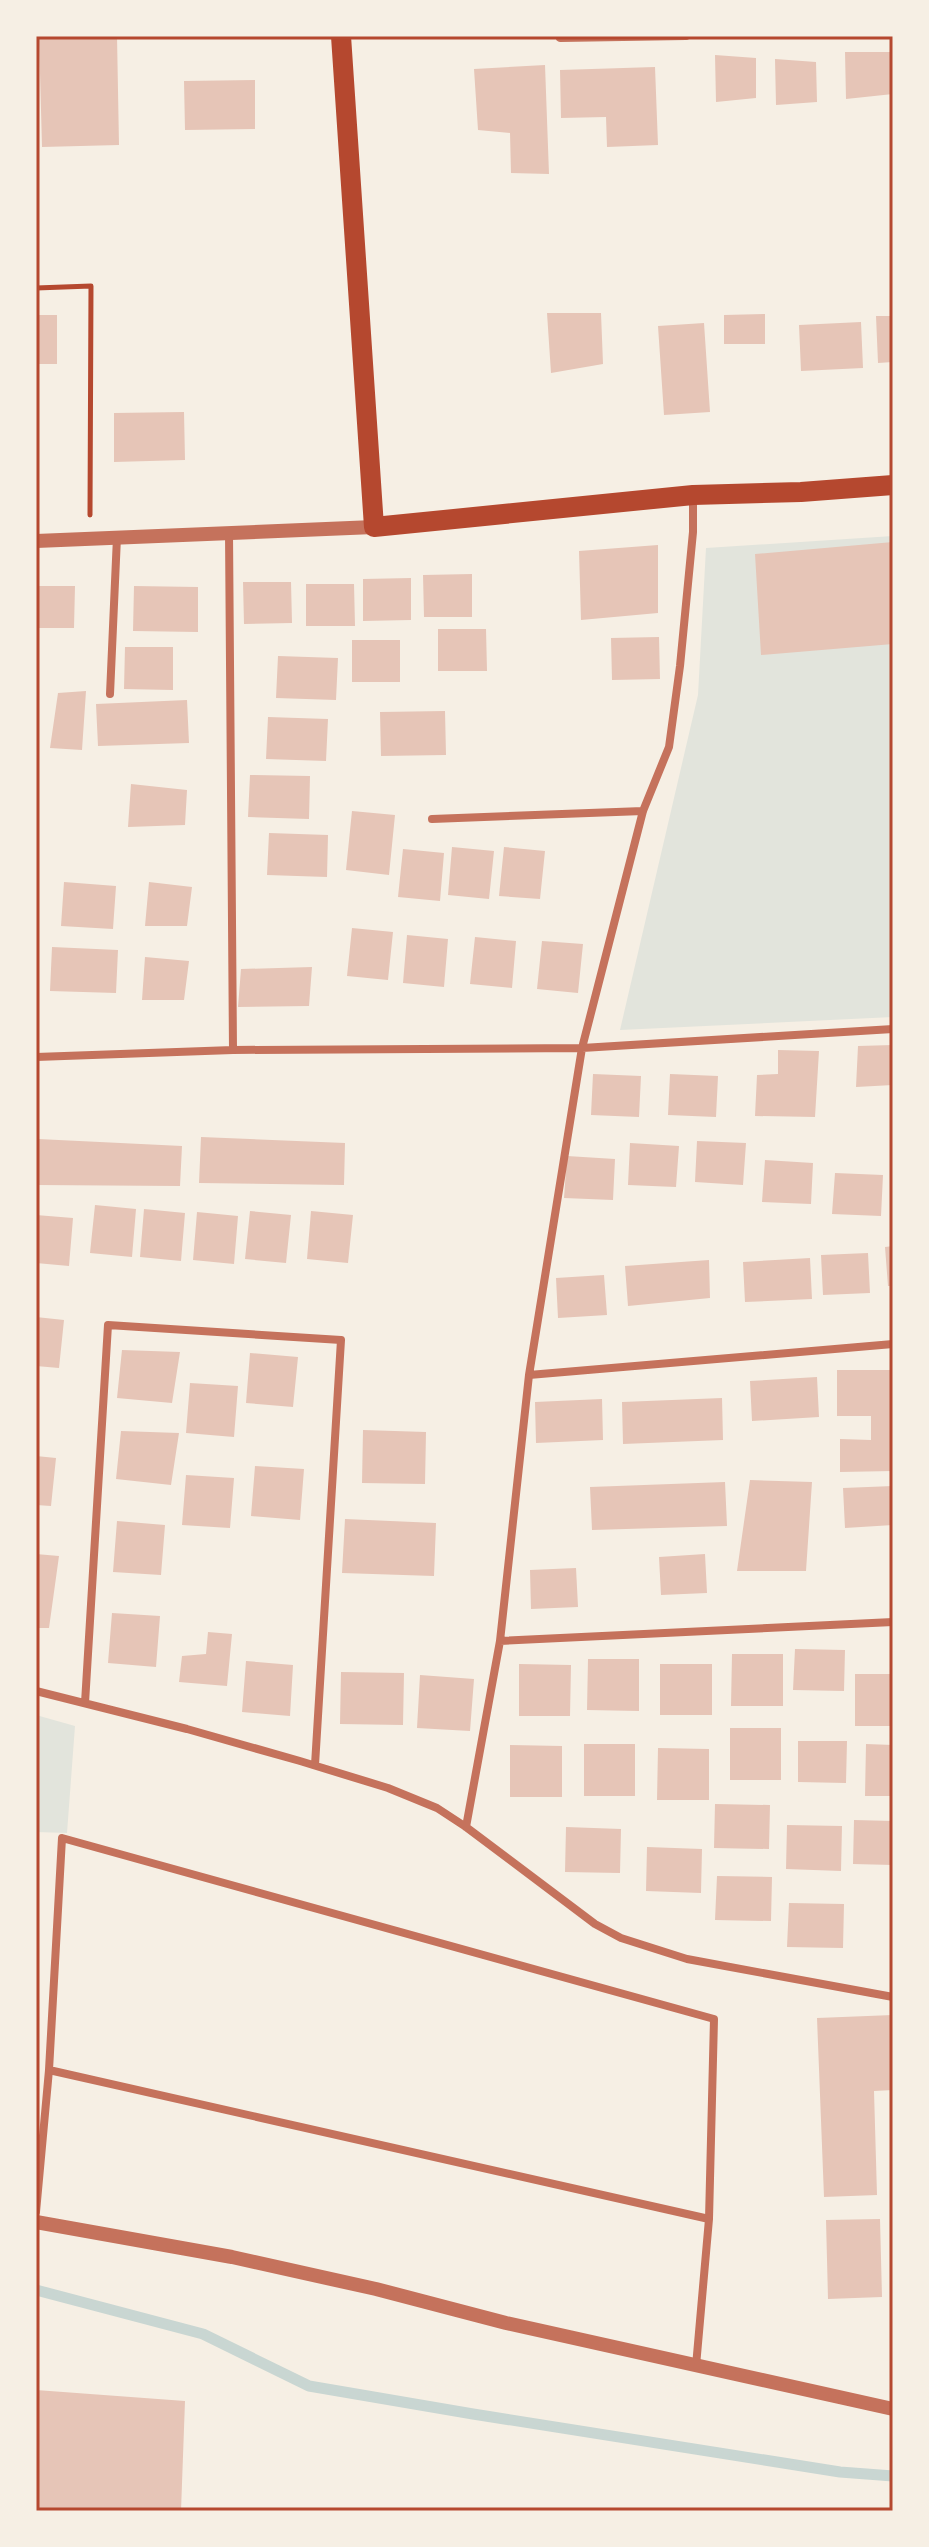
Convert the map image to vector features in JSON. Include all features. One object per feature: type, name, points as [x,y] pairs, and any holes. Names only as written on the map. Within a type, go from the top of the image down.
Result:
[{"type":"main road","points":[[341,36],[374,527],[693,495],[893,485]]},
{"type":"street","points":[[561,36],[686,36]]},
{"type":"street","points":[[466,1827],[500,1641],[529,1375],[582,1048],[643,811],[669,747],[693,532],[693,495]]},
{"type":"street","points":[[36,541],[374,527]]},
{"type":"street","points":[[229,533],[233,1050]]},
{"type":"street","points":[[110,694],[117,537]]},
{"type":"street","points":[[432,819],[643,811]]},
{"type":"street","points":[[36,1057],[233,1050],[582,1048],[893,1029]]},
{"type":"street","points":[[85,1703],[108,1325],[341,1340],[315,1765]]},
{"type":"street","points":[[529,1375],[893,1344]]},
{"type":"street","points":[[500,1641],[893,1622]]},
{"type":"street","points":[[36,1691],[315,1765],[437,1808],[595,1924],[621,1938],[687,1959],[893,1997]]},
{"type":"street","points":[[36,2212],[49,2070],[62,1838],[714,2019],[709,2219],[696,2366]]},
{"type":"street","points":[[49,2070],[709,2219]]},
{"type":"street","points":[[36,2222],[232,2257],[376,2289],[506,2323],[893,2409]]},
{"type":"path","points":[[36,288],[91,286],[90,538]]},
{"type":"shaded area","points":[[893,536],[893,1017],[620,1030],[698,695],[706,548]]},
{"type":"shaded area","points":[[36,1715],[75,1726],[67,1833],[36,1832]]},
{"type":"building","points":[[39,36],[117,36],[119,145],[42,147]]},
{"type":"building","points":[[845,52],[893,52],[893,94],[846,99]]},
{"type":"building","points":[[715,55],[756,58],[756,98],[716,102]]},
{"type":"building","points":[[775,59],[816,62],[817,102],[776,105]]},
{"type":"building","points":[[545,65],[549,174],[511,173],[510,133],[478,130],[474,69]]},
{"type":"building","points":[[655,67],[658,145],[607,147],[606,117],[561,118],[560,70]]},
{"type":"building","points":[[255,80],[255,129],[185,130],[184,81]]},
{"type":"building","points":[[547,313],[601,313],[603,364],[551,373]]},
{"type":"building","points":[[765,314],[765,344],[724,344],[724,315]]},
{"type":"building","points":[[36,315],[57,315],[57,364],[36,364]]},
{"type":"building","points":[[876,316],[893,316],[893,362],[878,363]]},
{"type":"building","points":[[861,322],[863,368],[801,371],[799,325]]},
{"type":"building","points":[[704,323],[710,412],[664,415],[658,326]]},
{"type":"building","points":[[184,412],[185,460],[114,462],[114,413]]},
{"type":"building","points":[[893,542],[893,644],[761,655],[755,554]]},
{"type":"building","points":[[658,545],[658,613],[581,620],[579,551]]},
{"type":"building","points":[[472,574],[472,617],[424,617],[423,575]]},
{"type":"building","points":[[411,578],[411,620],[363,621],[363,579]]},
{"type":"building","points":[[243,582],[291,582],[292,623],[244,624]]},
{"type":"building","points":[[306,584],[354,584],[355,626],[306,626]]},
{"type":"building","points":[[36,586],[75,586],[74,628],[36,628]]},
{"type":"building","points":[[134,586],[198,587],[198,632],[133,631]]},
{"type":"building","points":[[438,629],[486,629],[487,671],[438,671]]},
{"type":"building","points":[[659,637],[660,679],[612,680],[611,638]]},
{"type":"building","points":[[352,640],[400,640],[400,682],[352,682]]},
{"type":"building","points":[[125,647],[173,647],[173,690],[124,689]]},
{"type":"building","points":[[278,656],[338,658],[336,700],[276,698]]},
{"type":"building","points":[[86,691],[82,750],[50,748],[58,693]]},
{"type":"building","points":[[187,700],[189,743],[98,746],[96,704]]},
{"type":"building","points":[[445,711],[446,755],[381,756],[380,712]]},
{"type":"building","points":[[268,717],[328,719],[326,761],[266,759]]},
{"type":"building","points":[[250,775],[310,776],[309,819],[248,817]]},
{"type":"building","points":[[131,784],[187,790],[185,825],[128,827]]},
{"type":"building","points":[[352,811],[395,815],[389,875],[346,870]]},
{"type":"building","points":[[269,833],[328,835],[327,877],[267,875]]},
{"type":"building","points":[[452,847],[494,851],[489,899],[448,895]]},
{"type":"building","points":[[504,847],[545,851],[540,899],[499,896]]},
{"type":"building","points":[[403,849],[444,853],[440,901],[398,897]]},
{"type":"building","points":[[64,882],[116,886],[113,929],[61,926]]},
{"type":"building","points":[[149,882],[192,887],[187,926],[145,926]]},
{"type":"building","points":[[352,928],[393,932],[388,980],[347,976]]},
{"type":"building","points":[[407,935],[448,939],[444,987],[403,983]]},
{"type":"building","points":[[475,937],[516,941],[512,988],[470,984]]},
{"type":"building","points":[[542,941],[583,944],[578,993],[537,989]]},
{"type":"building","points":[[52,947],[118,950],[116,993],[50,991]]},
{"type":"building","points":[[145,957],[189,961],[184,1000],[142,1000]]},
{"type":"building","points":[[312,967],[309,1006],[238,1007],[241,969]]},
{"type":"building","points":[[893,1045],[893,1085],[856,1087],[858,1046]]},
{"type":"building","points":[[778,1050],[819,1051],[815,1117],[755,1116],[757,1075],[778,1074]]},
{"type":"building","points":[[593,1074],[641,1076],[639,1117],[591,1115]]},
{"type":"building","points":[[670,1074],[718,1076],[716,1117],[668,1115]]},
{"type":"building","points":[[201,1137],[345,1143],[344,1185],[199,1183]]},
{"type":"building","points":[[38,1139],[182,1146],[180,1186],[36,1185]]},
{"type":"building","points":[[697,1141],[746,1143],[743,1185],[695,1182]]},
{"type":"building","points":[[630,1143],[679,1146],[676,1187],[628,1185]]},
{"type":"building","points":[[567,1156],[615,1159],[613,1200],[564,1198]]},
{"type":"building","points":[[765,1160],[813,1163],[811,1204],[762,1202]]},
{"type":"building","points":[[835,1173],[883,1175],[881,1216],[832,1214]]},
{"type":"building","points":[[95,1205],[136,1209],[132,1257],[90,1253]]},
{"type":"building","points":[[144,1209],[185,1213],[181,1261],[140,1257]]},
{"type":"building","points":[[250,1211],[291,1215],[286,1263],[245,1259]]},
{"type":"building","points":[[311,1211],[353,1215],[348,1263],[307,1259]]},
{"type":"building","points":[[197,1212],[238,1216],[234,1264],[193,1260]]},
{"type":"building","points":[[36,1215],[73,1218],[69,1266],[36,1263]]},
{"type":"building","points":[[893,1246],[893,1286],[888,1286],[885,1247]]},
{"type":"building","points":[[868,1253],[870,1293],[823,1295],[821,1255]]},
{"type":"building","points":[[810,1258],[812,1299],[745,1302],[743,1262]]},
{"type":"building","points":[[709,1260],[710,1298],[628,1306],[625,1266]]},
{"type":"building","points":[[604,1275],[607,1315],[558,1318],[556,1278]]},
{"type":"building","points":[[36,1317],[64,1320],[59,1368],[36,1366]]},
{"type":"building","points":[[122,1350],[180,1352],[172,1403],[117,1398]]},
{"type":"building","points":[[250,1353],[298,1357],[293,1407],[246,1403]]},
{"type":"building","points":[[837,1370],[893,1370],[893,1471],[840,1472],[840,1439],[871,1440],[871,1416],[837,1416]]},
{"type":"building","points":[[817,1377],[819,1417],[752,1421],[750,1381]]},
{"type":"building","points":[[190,1383],[238,1386],[234,1437],[186,1433]]},
{"type":"building","points":[[722,1398],[723,1440],[623,1444],[622,1402]]},
{"type":"building","points":[[602,1399],[603,1440],[536,1443],[535,1402]]},
{"type":"building","points":[[363,1430],[426,1432],[425,1484],[362,1483]]},
{"type":"building","points":[[121,1431],[179,1433],[171,1485],[116,1479]]},
{"type":"building","points":[[36,1456],[56,1458],[51,1506],[36,1505]]},
{"type":"building","points":[[255,1466],[304,1469],[300,1520],[251,1516]]},
{"type":"building","points":[[186,1475],[234,1478],[230,1528],[182,1525]]},
{"type":"building","points":[[750,1480],[812,1482],[806,1571],[737,1571]]},
{"type":"building","points":[[725,1482],[727,1526],[592,1530],[590,1487]]},
{"type":"building","points":[[893,1486],[893,1525],[845,1528],[843,1488]]},
{"type":"building","points":[[345,1519],[436,1523],[434,1576],[342,1573]]},
{"type":"building","points":[[117,1521],[165,1525],[161,1575],[113,1572]]},
{"type":"building","points":[[36,1554],[59,1556],[49,1628],[36,1628]]},
{"type":"building","points":[[705,1554],[707,1593],[661,1595],[659,1557]]},
{"type":"building","points":[[576,1568],[578,1607],[531,1609],[530,1570]]},
{"type":"building","points":[[112,1613],[160,1616],[156,1667],[108,1663]]},
{"type":"building","points":[[208,1632],[232,1634],[227,1686],[179,1682],[182,1656],[206,1654]]},
{"type":"building","points":[[795,1649],[845,1650],[844,1691],[793,1690]]},
{"type":"building","points":[[732,1654],[783,1654],[783,1706],[731,1706]]},
{"type":"building","points":[[588,1659],[639,1659],[639,1711],[587,1710]]},
{"type":"building","points":[[246,1661],[293,1665],[290,1716],[242,1712]]},
{"type":"building","points":[[519,1664],[571,1665],[570,1716],[519,1716]]},
{"type":"building","points":[[660,1664],[712,1664],[712,1715],[660,1715]]},
{"type":"building","points":[[341,1672],[404,1673],[403,1725],[340,1724]]},
{"type":"building","points":[[855,1674],[893,1674],[893,1726],[855,1726]]},
{"type":"building","points":[[420,1675],[474,1679],[470,1731],[417,1728]]},
{"type":"building","points":[[730,1728],[781,1728],[781,1780],[730,1780]]},
{"type":"building","points":[[798,1741],[847,1741],[846,1783],[798,1782]]},
{"type":"building","points":[[584,1744],[635,1744],[635,1796],[584,1796]]},
{"type":"building","points":[[866,1744],[893,1745],[893,1796],[865,1796]]},
{"type":"building","points":[[510,1745],[562,1746],[562,1797],[510,1797]]},
{"type":"building","points":[[658,1748],[709,1749],[709,1800],[657,1800]]},
{"type":"building","points":[[715,1804],[770,1805],[769,1849],[714,1848]]},
{"type":"building","points":[[854,1820],[893,1821],[893,1865],[853,1864]]},
{"type":"building","points":[[787,1825],[842,1826],[841,1871],[786,1869]]},
{"type":"building","points":[[566,1827],[621,1829],[620,1873],[565,1872]]},
{"type":"building","points":[[647,1847],[702,1849],[701,1893],[646,1891]]},
{"type":"building","points":[[717,1876],[772,1877],[771,1921],[715,1920]]},
{"type":"building","points":[[789,1903],[844,1904],[843,1948],[787,1947]]},
{"type":"building","points":[[893,2015],[893,2090],[874,2091],[877,2195],[824,2197],[817,2018]]},
{"type":"building","points":[[880,2219],[882,2297],[828,2299],[826,2220]]},
{"type":"building","points":[[36,2390],[185,2401],[181,2511],[36,2511]]},
{"type":"waterway","points":[[36,2290],[203,2334],[309,2386],[840,2472],[893,2476]]}]
